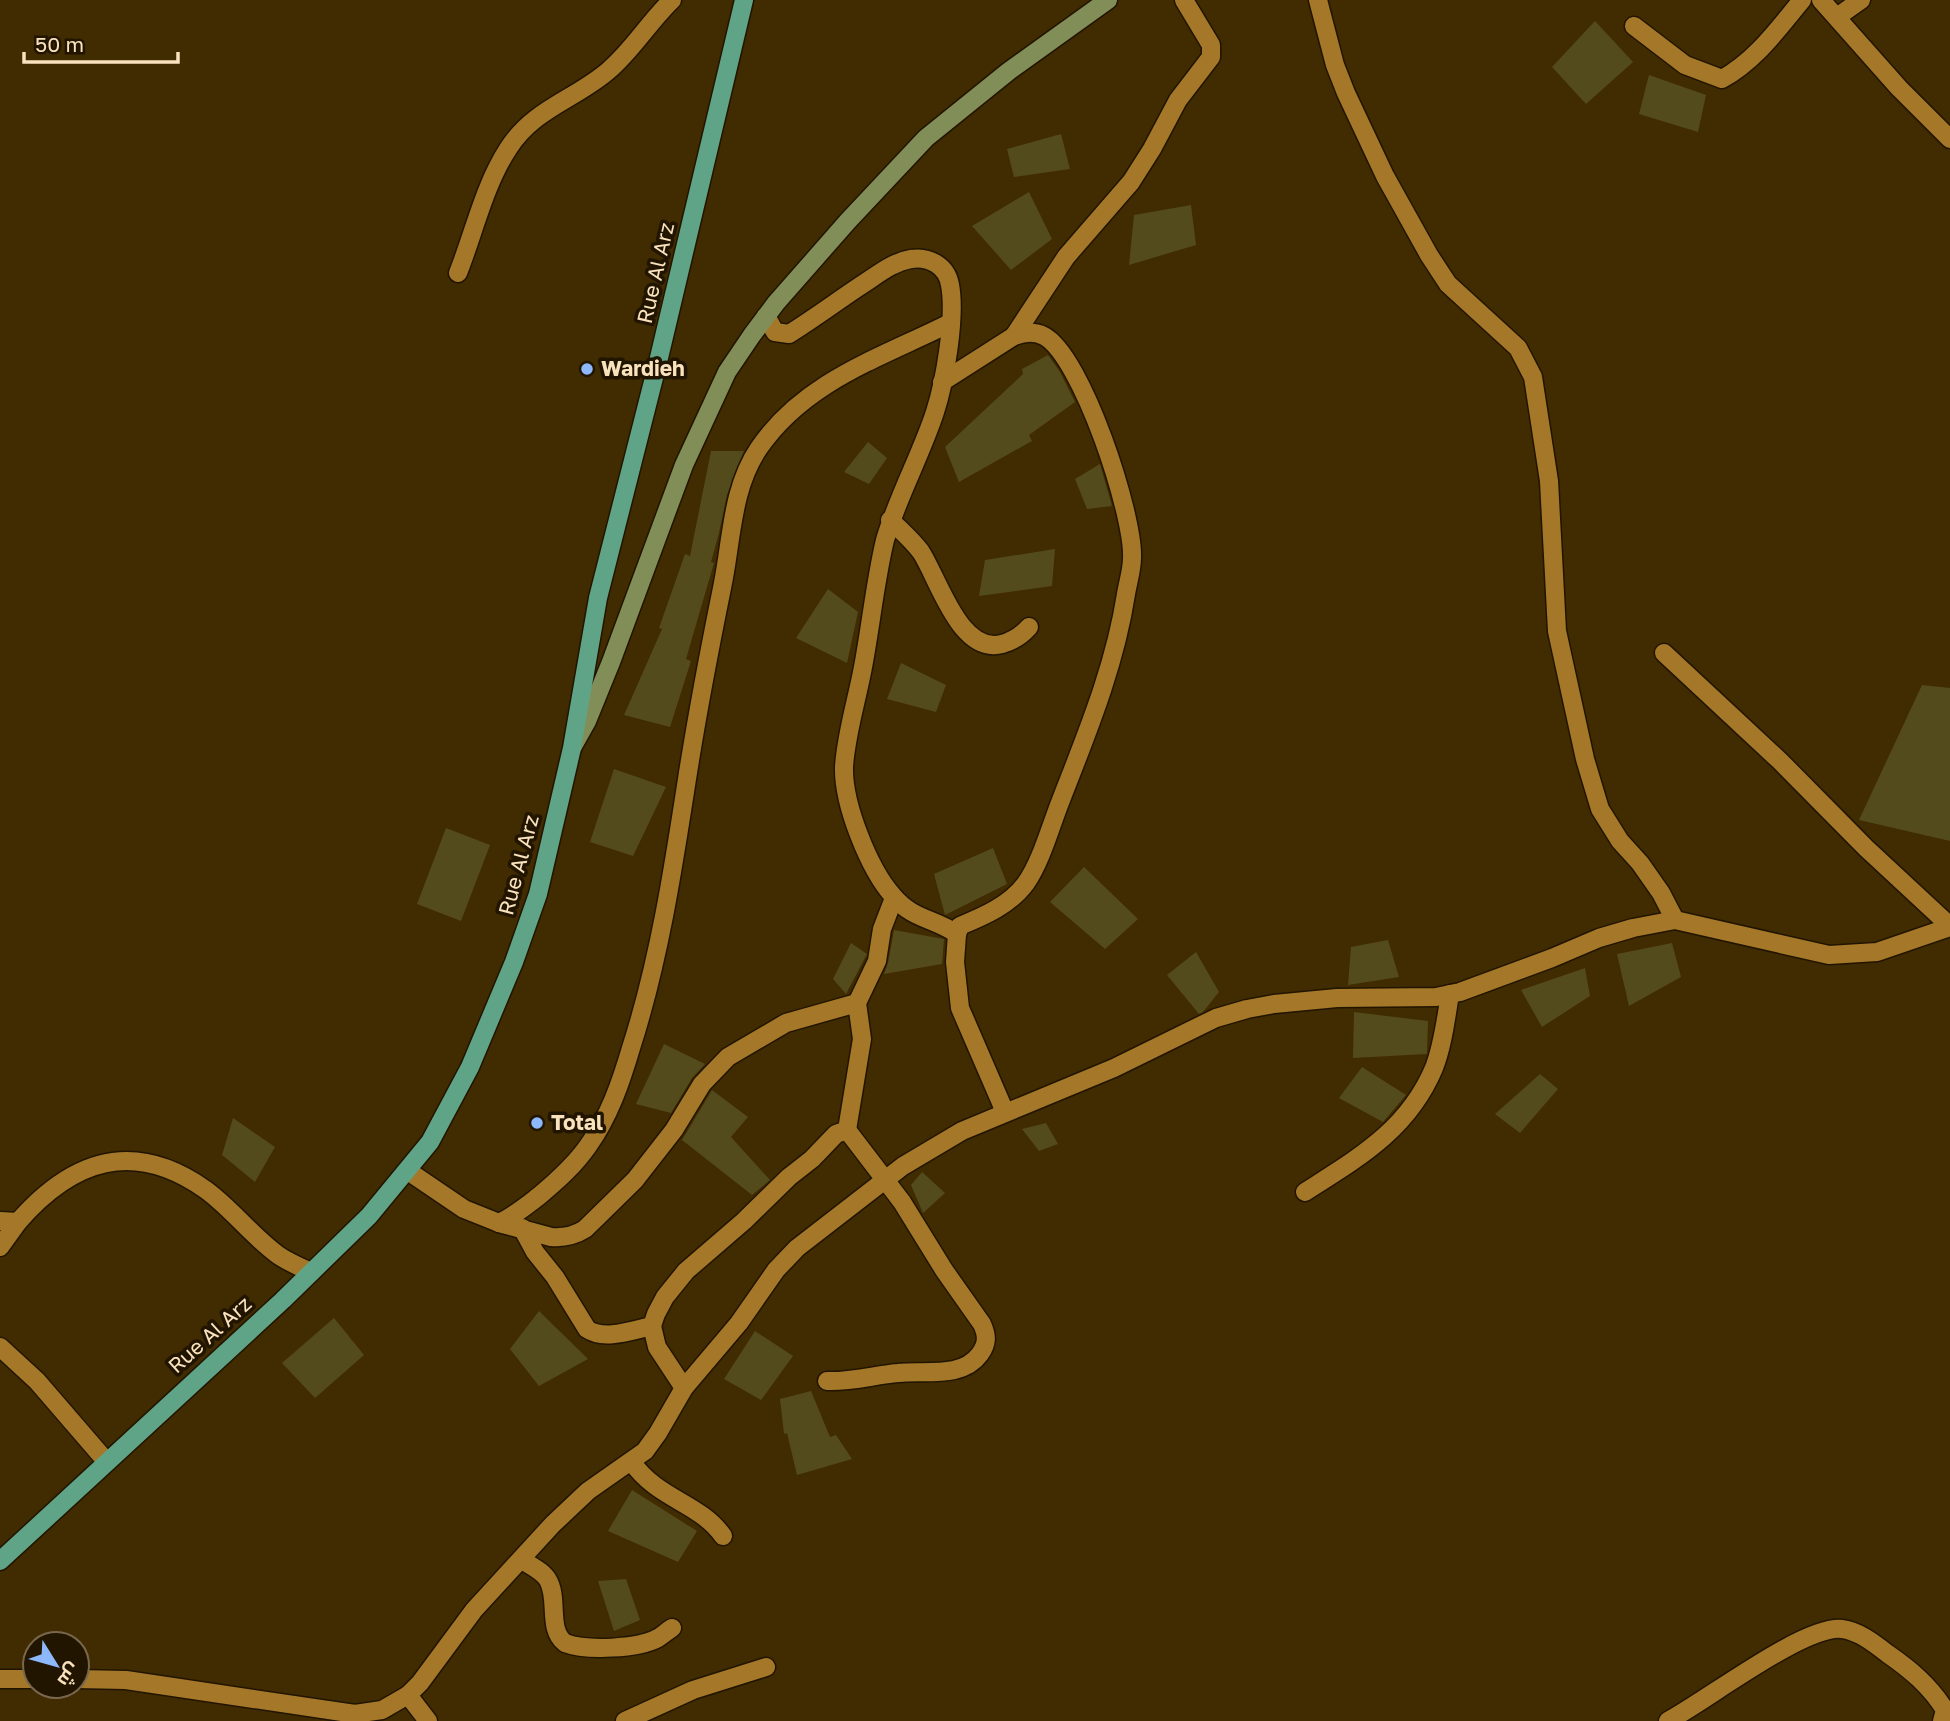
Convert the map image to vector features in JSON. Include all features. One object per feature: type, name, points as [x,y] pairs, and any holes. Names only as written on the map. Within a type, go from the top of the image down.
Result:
[{"type":"main road","name":"Rue Al Arz","points":[[0,1561],[369,1216],[430,1142],[470,1067],[514,962],[538,894],[572,748],[598,598],[658,362],[744,0]]},
{"type":"main road","points":[[572,748],[587,721],[611,662],[684,465],[727,372],[766,316],[848,221],[926,138],[1009,71],[1108,0]]},
{"type":"street","points":[[458,273],[498,167],[520,133],[547,110],[609,71],[672,0]]},
{"type":"street","points":[[1014,336],[1066,257],[1131,182],[1178,100],[1211,57],[1211,45],[1184,0]]},
{"type":"street","points":[[1318,0],[1335,65],[1346,93],[1380,167],[1429,255],[1448,284],[1518,348],[1533,377],[1549,481],[1557,631],[1585,759],[1600,809],[1620,841],[1661,893],[1675,920]]},
{"type":"street","points":[[1634,26],[1685,65],[1723,79],[1741,69],[1764,47],[1802,0]]},
{"type":"street","points":[[1821,0],[1899,88],[1950,139]]},
{"type":"street","points":[[1837,17],[1861,0]]},
{"type":"street","points":[[766,316],[775,332],[789,334],[882,271],[902,261],[926,258],[941,268],[950,284],[950,323],[936,410],[890,520],[879,566],[844,771],[850,802],[869,860],[894,898],[914,916],[946,926],[957,934]]},
{"type":"street","points":[[499,1223],[560,1179],[577,1160],[604,1118],[620,1085],[652,978],[680,830],[711,634],[733,520],[746,472],[770,433],[800,402],[880,356],[950,323]]},
{"type":"street","points":[[942,382],[1014,336],[1026,332],[1044,336],[1058,347],[1069,362],[1093,409],[1130,525],[1132,559],[1123,616],[1109,672],[1027,881],[1009,900],[985,916],[960,926],[957,934],[956,962],[960,1008],[1005,1112]]},
{"type":"street","points":[[890,520],[921,553],[960,625],[970,635],[985,646],[996,645],[1022,635],[1029,626]]},
{"type":"street","points":[[91,1680],[139,1682],[355,1714],[382,1710],[408,1695],[420,1683],[474,1610],[569,1508],[588,1491],[645,1451],[684,1388],[739,1323],[776,1270],[797,1248],[885,1179],[961,1131],[1114,1068],[1216,1018],[1247,1009],[1337,998],[1436,997],[1552,958],[1599,938],[1675,920],[1829,955],[1877,952],[1950,926],[1875,858],[1780,761],[1664,653]]},
{"type":"street","points":[[827,1381],[897,1373],[953,1371],[973,1362],[986,1342],[982,1324],[885,1179],[847,1130],[862,1039],[856,1003],[877,961],[882,929],[894,898]]},
{"type":"street","points":[[1305,1192],[1396,1128],[1418,1099],[1434,1067],[1450,994]]},
{"type":"street","points":[[408,1171],[464,1209],[499,1223],[563,1238],[585,1229],[635,1180],[674,1130],[702,1084],[728,1057],[786,1023],[856,1003]]},
{"type":"street","points":[[684,1388],[657,1347],[652,1326],[665,1297],[686,1271],[812,1159],[836,1134],[847,1130]]},
{"type":"street","points":[[0,1247],[9,1222],[43,1194],[80,1171],[121,1161],[153,1163],[171,1170],[206,1191],[279,1256],[311,1272]]},
{"type":"street","points":[[522,1228],[535,1252],[591,1332],[617,1333],[652,1326]]},
{"type":"street","points":[[0,1347],[37,1381],[106,1461]]},
{"type":"street","points":[[632,1462],[644,1479],[707,1519],[723,1536]]},
{"type":"street","points":[[522,1560],[547,1578],[552,1588],[557,1634],[565,1643],[615,1647],[639,1644],[657,1638],[672,1628]]},
{"type":"street","points":[[1668,1721],[1792,1644],[1822,1631],[1842,1629],[1868,1639],[1933,1689],[1945,1710],[1942,1721]]},
{"type":"street","points":[[625,1721],[693,1690],[766,1667]]},
{"type":"street","points":[[0,1679],[21,1679]]},
{"type":"street","points":[[408,1695],[428,1721]]},
{"type":"building","points":[[1595,21],[1633,62],[1586,104],[1552,67]]},
{"type":"building","points":[[1649,75],[1706,95],[1698,132],[1639,114]]},
{"type":"building","points":[[1061,134],[1070,169],[1014,177],[1007,149]]},
{"type":"building","points":[[1029,192],[1052,239],[1011,270],[972,226]]},
{"type":"building","points":[[1191,205],[1196,245],[1129,265],[1134,215]]},
{"type":"building","points":[[1048,355],[1075,402],[1029,435],[1032,441],[959,482],[945,447],[1023,374],[1022,369]]},
{"type":"building","points":[[868,442],[887,458],[869,484],[844,472]]},
{"type":"building","points":[[711,451],[744,451],[727,495],[711,562],[714,563],[686,659],[691,661],[670,727],[624,715],[662,629],[659,628],[685,554],[690,556]]},
{"type":"building","points":[[1100,464],[1112,506],[1087,509],[1075,479]]},
{"type":"building","points":[[1055,549],[1052,586],[979,596],[985,560]]},
{"type":"building","points":[[828,589],[858,612],[847,663],[796,638]]},
{"type":"building","points":[[901,663],[946,685],[936,712],[887,699]]},
{"type":"building","points":[[1922,685],[1950,688],[1950,841],[1859,820]]},
{"type":"building","points":[[614,769],[666,787],[633,856],[590,842]]},
{"type":"building","points":[[446,828],[490,845],[461,921],[417,904]]},
{"type":"building","points":[[993,848],[1007,884],[945,915],[934,874]]},
{"type":"building","points":[[1084,867],[1138,919],[1105,949],[1050,902]]},
{"type":"building","points":[[894,930],[944,939],[942,964],[884,974]]},
{"type":"building","points":[[1388,940],[1399,977],[1348,985],[1351,947]]},
{"type":"building","points":[[851,943],[867,954],[846,994],[833,979]]},
{"type":"building","points":[[1672,943],[1681,977],[1629,1006],[1617,954]]},
{"type":"building","points":[[1196,952],[1219,992],[1199,1014],[1167,975]]},
{"type":"building","points":[[1585,968],[1590,996],[1542,1027],[1521,990]]},
{"type":"building","points":[[1354,1012],[1428,1021],[1427,1054],[1353,1058]]},
{"type":"building","points":[[664,1044],[705,1064],[692,1078],[671,1113],[636,1104]]},
{"type":"building","points":[[1362,1067],[1406,1095],[1383,1122],[1339,1098]]},
{"type":"building","points":[[1540,1074],[1558,1089],[1520,1133],[1495,1114]]},
{"type":"building","points":[[712,1090],[748,1117],[731,1137],[770,1180],[752,1195],[682,1140]]},
{"type":"building","points":[[233,1118],[275,1147],[255,1182],[222,1155]]},
{"type":"building","points":[[1046,1123],[1058,1144],[1039,1151],[1022,1129]]},
{"type":"building","points":[[922,1172],[945,1193],[923,1213],[911,1185]]},
{"type":"building","points":[[539,1311],[588,1359],[539,1386],[510,1349]]},
{"type":"building","points":[[334,1318],[364,1355],[315,1398],[282,1363]]},
{"type":"building","points":[[755,1331],[793,1356],[761,1400],[724,1379]]},
{"type":"building","points":[[811,1391],[830,1437],[836,1435],[852,1459],[797,1475],[787,1433],[784,1434],[780,1399]]},
{"type":"building","points":[[632,1490],[697,1531],[678,1562],[608,1531]]},
{"type":"building","points":[[626,1579],[640,1620],[614,1631],[598,1581]]},
{"type":"place","name":"Wardieh","points":[[587,369]]},
{"type":"place","name":"Total","points":[[537,1123]]}]
